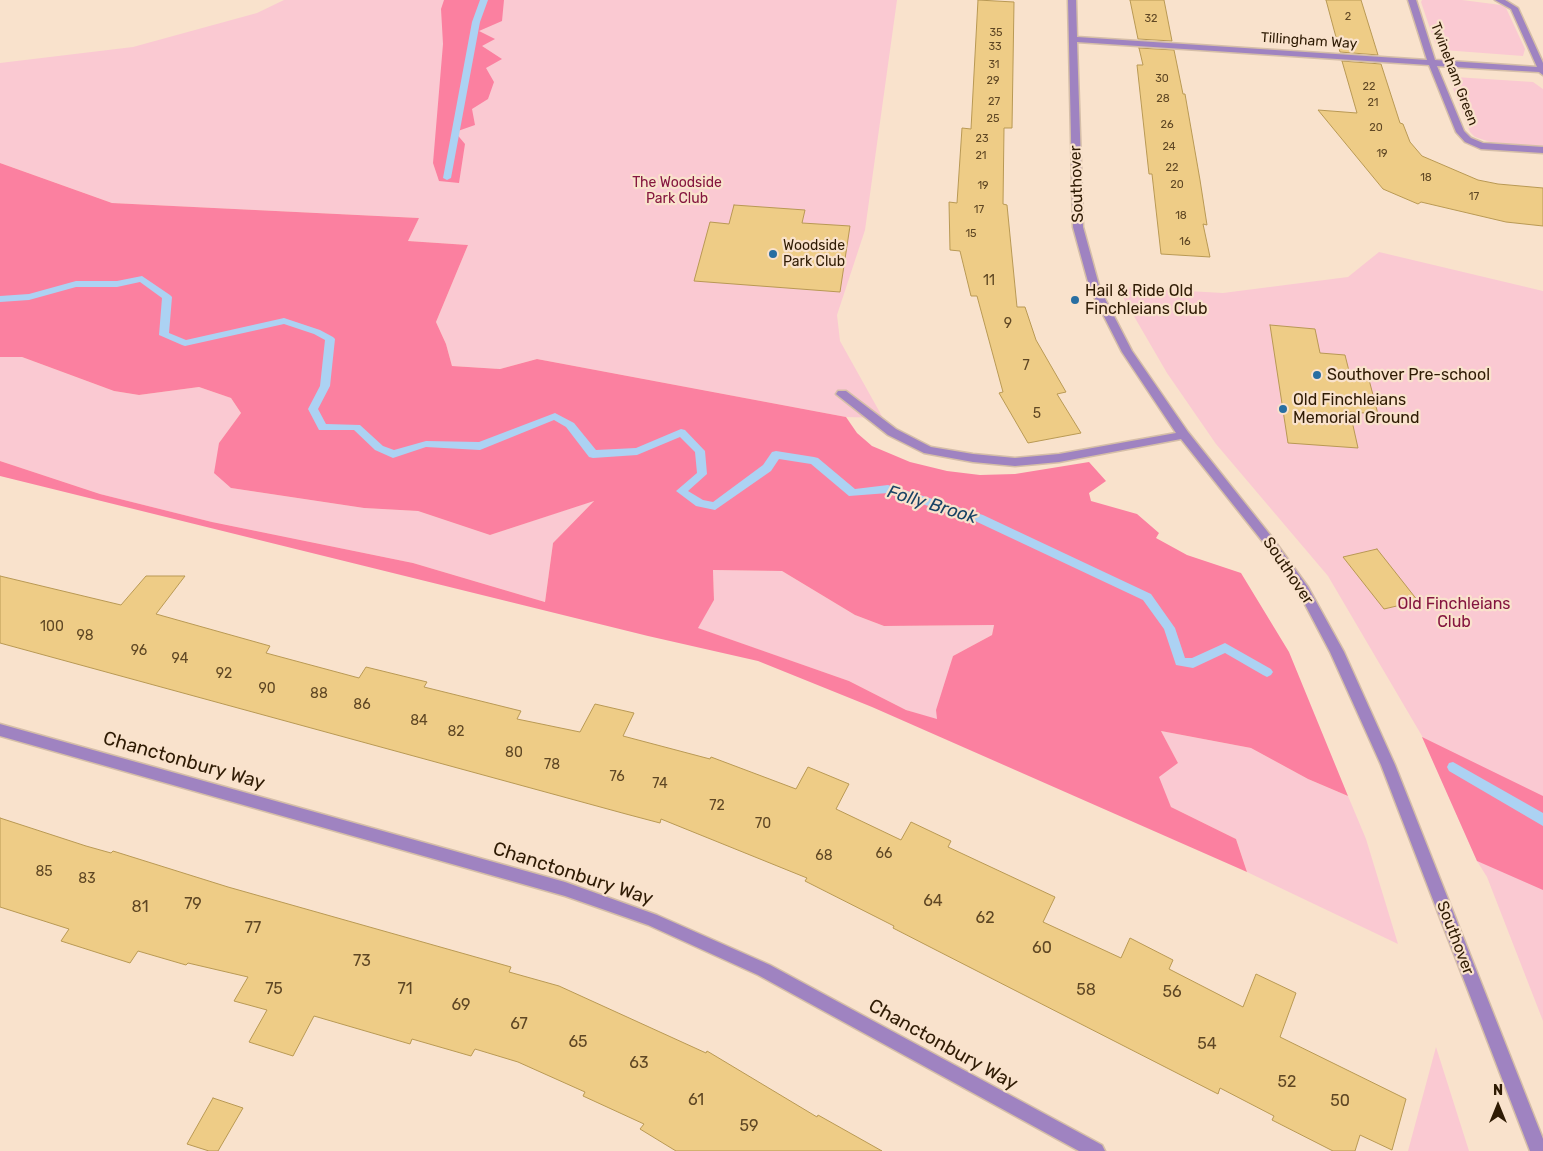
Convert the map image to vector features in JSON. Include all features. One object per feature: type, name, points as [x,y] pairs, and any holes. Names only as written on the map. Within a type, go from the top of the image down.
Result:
[{"type":"street","name":"Southover","points":[[1072,0],[1078,227],[1095,290],[1127,352],[1184,435],[1267,539],[1304,590],[1337,652],[1388,765],[1539,1151]]},
{"type":"street","name":"Twineham Green","points":[[1412,0],[1432,63],[1460,132],[1468,140],[1480,146],[1543,150]]},
{"type":"street","points":[[1499,0],[1514,8],[1543,71]]},
{"type":"street","name":"Tillingham Way","points":[[1073,39],[1543,71]]},
{"type":"street","points":[[842,394],[892,432],[928,450],[973,458],[1015,462],[1059,458],[1184,435]]},
{"type":"street","name":"Chanctonbury Way","points":[[0,730],[565,889],[652,920],[764,970],[1096,1151]]},
{"type":"green space","name":"The Woodside Park Club","points":[[284,0],[897,0],[865,230],[837,315],[840,341],[883,418],[846,417],[537,359],[500,369],[452,366],[446,344],[436,322],[468,245],[408,241],[419,218],[112,203],[0,163],[0,63],[133,47],[257,13]]},
{"type":"green space","points":[[1422,0],[1462,0],[1501,5],[1506,8],[1525,49],[1523,56],[1443,50],[1435,43],[1421,2]]},
{"type":"green space","points":[[1455,77],[1533,82],[1543,89],[1543,147],[1490,142],[1475,137],[1470,132],[1450,81]]},
{"type":"green space","name":"Old Finchleians Club","points":[[1379,252],[1543,291],[1543,1021],[1487,877],[1477,861],[1422,736],[1328,576],[1216,444],[1167,373],[1117,287],[1223,293],[1348,277]]},
{"type":"green space","points":[[0,357],[22,357],[114,391],[139,395],[199,387],[231,398],[241,413],[219,443],[231,488],[364,508],[418,511],[490,535],[595,500],[553,543],[545,602],[413,563],[212,522],[100,494],[0,461]]},
{"type":"green space","points":[[713,570],[782,571],[855,615],[884,626],[994,625],[992,635],[953,656],[937,720],[906,710],[849,681],[697,628],[714,600]]},
{"type":"green space","points":[[1161,731],[1251,748],[1308,779],[1348,796],[1366,839],[1398,944],[1247,872],[1236,839],[1171,807],[1158,777],[1178,763]]},
{"type":"green space","points":[[1436,1047],[1469,1151],[1408,1151]]},
{"type":"shaded area","points":[[444,0],[504,0],[502,21],[479,31],[495,39],[482,46],[502,59],[486,68],[494,82],[488,99],[472,109],[475,125],[455,132],[465,144],[459,183],[439,181],[433,163],[443,44],[441,9]]},
{"type":"shaded area","points":[[0,163],[112,203],[419,218],[408,241],[468,245],[436,322],[446,344],[452,366],[500,369],[537,359],[846,417],[857,433],[872,446],[910,462],[947,471],[980,475],[1015,474],[1089,462],[1106,481],[1089,493],[1091,501],[1137,514],[1159,533],[1156,538],[1187,555],[1241,573],[1289,652],[1348,796],[1308,779],[1251,748],[1161,731],[1178,763],[1159,777],[1171,807],[1236,839],[1247,872],[872,707],[758,661],[648,636],[0,476],[0,461],[100,494],[212,522],[413,563],[545,602],[553,543],[594,501],[490,535],[418,511],[364,508],[231,488],[214,473],[219,443],[241,413],[231,398],[199,387],[139,395],[114,391],[22,357],[0,357]],"holes":[[[713,570],[782,571],[855,615],[884,626],[994,625],[992,635],[953,656],[936,710],[937,719],[906,710],[849,681],[698,628],[714,600]]]},
{"type":"shaded area","points":[[1422,737],[1543,796],[1543,890],[1477,861]]},
{"type":"building","points":[[978,0],[1014,2],[1012,128],[1004,128],[1003,204],[1007,205],[1017,307],[1025,307],[1036,340],[1066,392],[1057,394],[1081,433],[1028,443],[999,393],[1003,392],[977,296],[971,296],[960,251],[950,250],[949,202],[957,203],[962,128],[971,129]]},
{"type":"building","points":[[1130,0],[1164,0],[1172,41],[1138,39]]},
{"type":"building","points":[[1326,0],[1361,0],[1378,55],[1340,52]]},
{"type":"building","points":[[1139,48],[1174,50],[1183,94],[1185,94],[1200,180],[1207,225],[1203,224],[1210,257],[1161,254],[1152,174],[1149,174],[1137,65],[1143,65]]},
{"type":"building","points":[[1342,61],[1381,64],[1400,123],[1403,124],[1410,142],[1422,156],[1478,180],[1498,184],[1543,188],[1543,226],[1506,222],[1421,202],[1418,204],[1383,189],[1318,110],[1357,113]]},
{"type":"building","name":"Woodside Park Club","points":[[734,205],[805,210],[802,223],[850,226],[840,292],[694,281],[710,222],[729,224]]},
{"type":"building","points":[[1270,325],[1315,329],[1320,353],[1345,355],[1349,371],[1367,372],[1378,414],[1350,412],[1358,448],[1288,443]]},
{"type":"building","points":[[1377,549],[1418,601],[1384,609],[1343,557]]},
{"type":"building","points":[[0,576],[121,605],[146,576],[185,576],[156,614],[270,646],[266,653],[359,678],[366,667],[427,682],[424,687],[521,711],[517,719],[580,732],[595,704],[634,713],[623,736],[710,759],[711,757],[796,789],[808,767],[849,784],[836,809],[901,840],[911,822],[951,841],[948,847],[1055,897],[1043,922],[1121,958],[1130,938],[1173,960],[1169,969],[1243,1007],[1256,974],[1296,993],[1280,1037],[1406,1099],[1392,1150],[1360,1135],[1355,1151],[1333,1151],[1272,1120],[1274,1116],[1220,1088],[1218,1094],[893,928],[894,926],[805,881],[807,878],[661,819],[660,823],[626,814],[0,643]]},
{"type":"building","points":[[0,818],[86,846],[111,853],[113,851],[228,887],[511,967],[509,972],[559,986],[706,1053],[707,1051],[817,1117],[818,1115],[882,1151],[676,1151],[640,1129],[644,1124],[583,1096],[585,1092],[518,1062],[475,1049],[471,1056],[412,1039],[410,1044],[314,1016],[293,1056],[249,1042],[267,1010],[234,1001],[248,977],[188,963],[186,965],[138,951],[130,963],[61,941],[69,929],[0,907]]},
{"type":"building","points":[[213,1098],[243,1108],[218,1151],[209,1151],[187,1144]]},
{"type":"waterway","points":[[447,178],[476,22],[484,0]]},
{"type":"waterway","name":"Folly Brook","points":[[0,299],[29,297],[76,284],[117,284],[142,279],[167,297],[164,335],[185,343],[284,321],[317,332],[330,339],[325,386],[313,409],[323,428],[356,427],[379,448],[393,454],[426,444],[480,446],[555,416],[570,425],[593,454],[637,451],[681,432],[700,451],[702,474],[681,491],[700,503],[715,506],[767,468],[776,455],[814,461],[853,493],[888,489],[979,518],[1147,597],[1169,628],[1180,662],[1193,663],[1225,648],[1267,672]]},
{"type":"waterway","name":"Folly Brook","points":[[1453,767],[1543,820]]},
{"type":"place","name":"Woodside Park Club","points":[[773,254]]},
{"type":"place","name":"Hail & Ride Old Finchleians Club","points":[[1075,300]]},
{"type":"place","name":"Southover Pre-school","points":[[1317,375]]},
{"type":"place","name":"Old Finchleians Memorial Ground","points":[[1283,409]]}]
